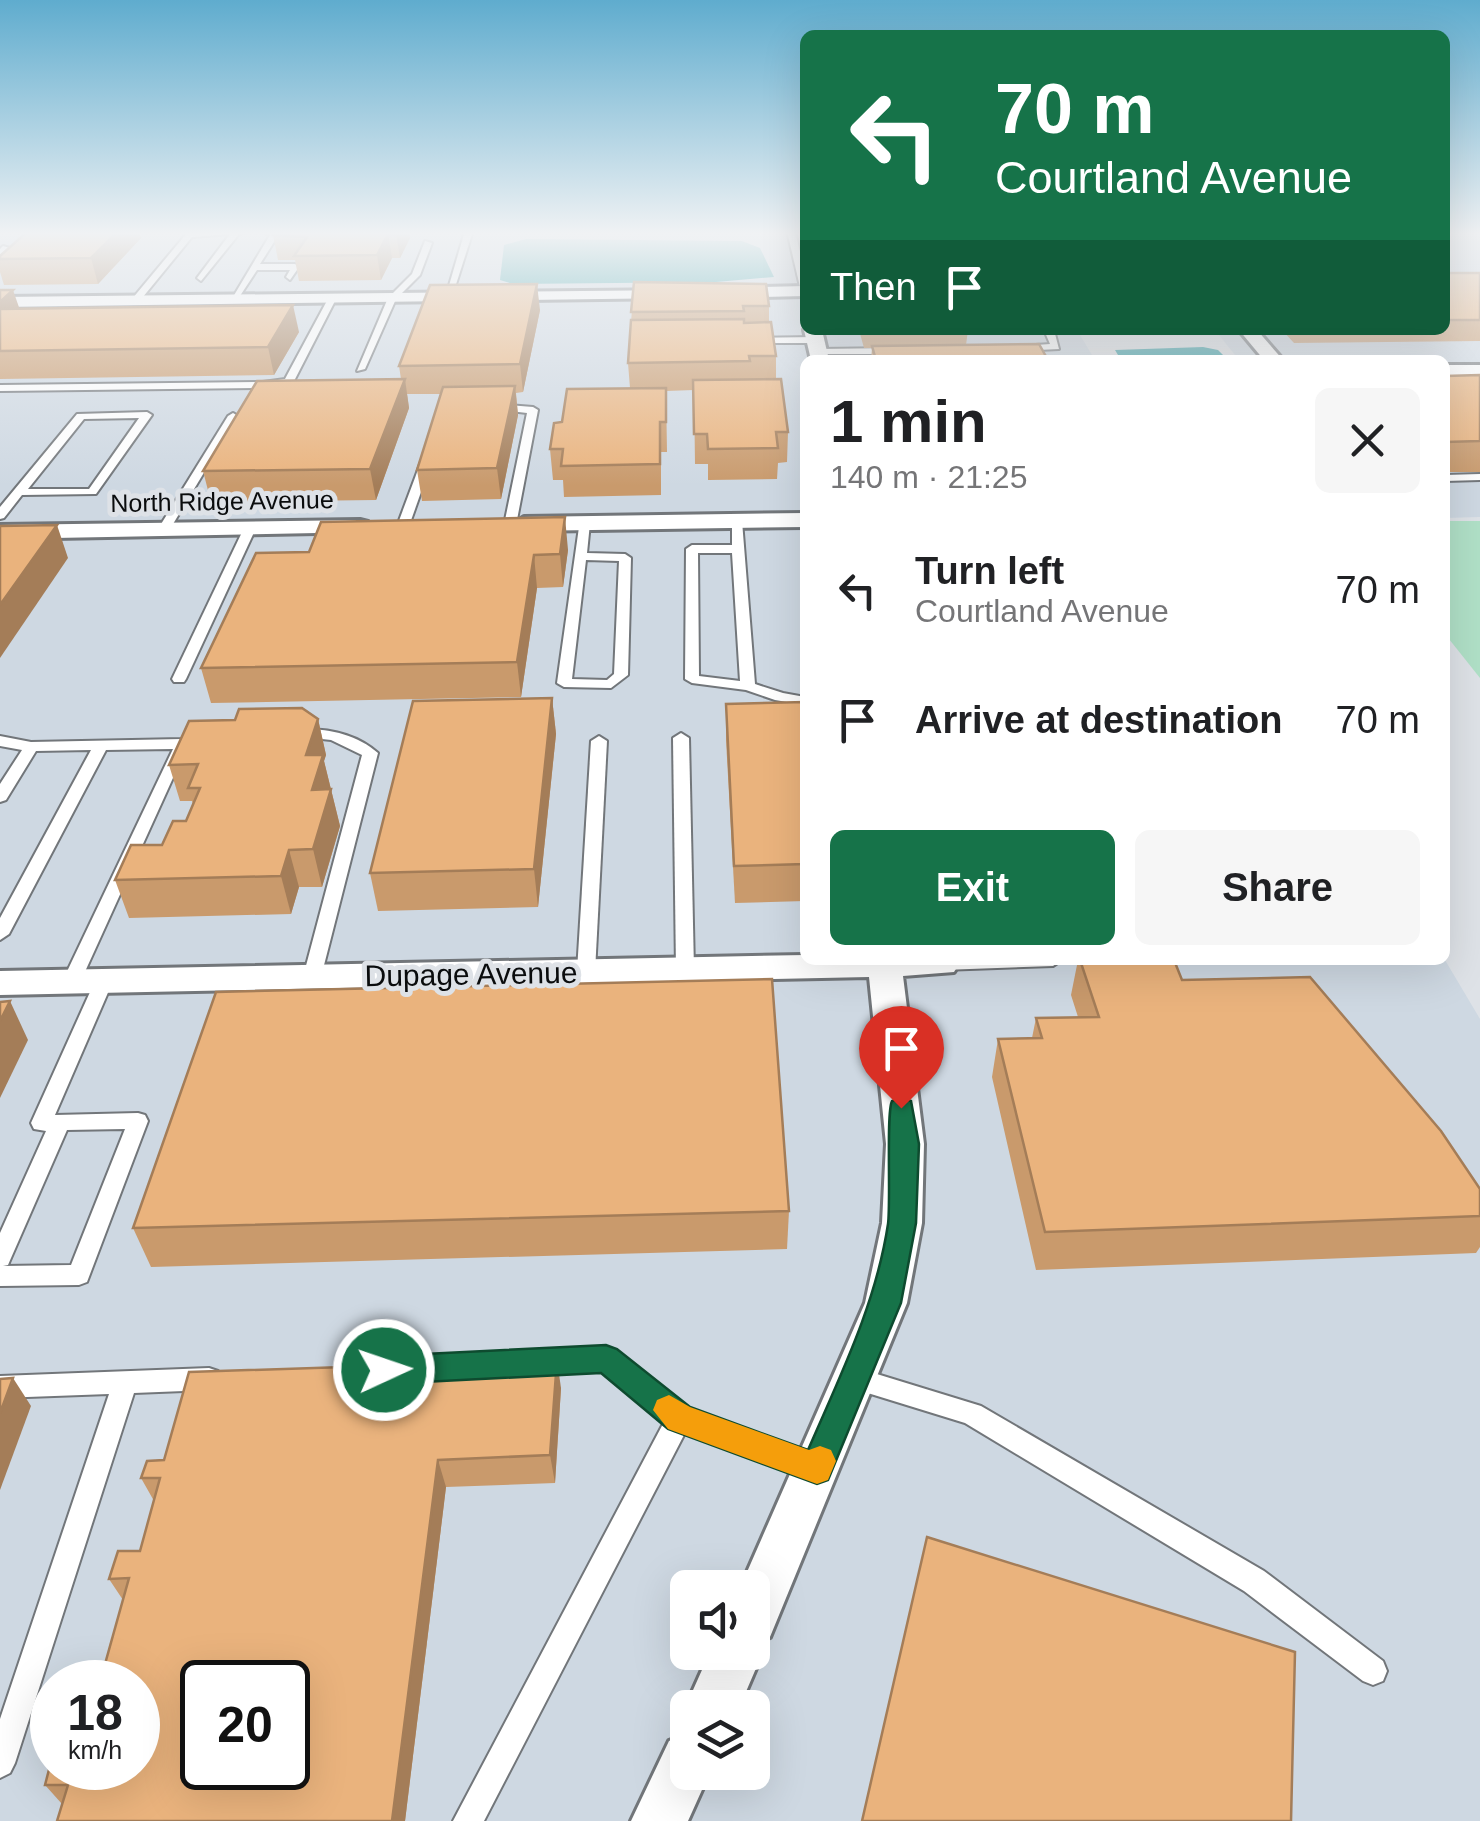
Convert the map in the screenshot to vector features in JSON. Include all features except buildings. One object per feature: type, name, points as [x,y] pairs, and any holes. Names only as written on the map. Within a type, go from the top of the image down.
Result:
[{"type":"street","points":[[1252,335],[1270,355]]},
{"type":"street","points":[[1450,371],[1480,370]]},
{"type":"street","points":[[501,525],[800,520]]},
{"type":"street","name":"North Ridge Avenue","points":[[0,532],[412,526]]},
{"type":"street","name":"Dupage Avenue","points":[[0,983],[914,965]]},
{"type":"street","points":[[770,1577],[886,1303],[902,1223],[905,1144],[885,966]]},
{"type":"street","points":[[659,1821],[674,1790]]},
{"type":"lane","points":[[0,388],[264,385],[289,381],[322,316]]},
{"type":"lane","points":[[360,369],[384,316]]},
{"type":"lane","points":[[301,320],[320,320]]},
{"type":"lane","points":[[1008,350],[1056,347],[1052,335]]},
{"type":"lane","points":[[740,341],[913,351]]},
{"type":"lane","points":[[490,407],[526,406],[533,410],[501,525]]},
{"type":"lane","points":[[0,515],[19,492],[82,416],[148,415],[92,492],[19,492]]},
{"type":"lane","points":[[164,530],[234,416]]},
{"type":"lane","points":[[412,526],[430,451]]},
{"type":"lane","points":[[1450,478],[1480,477]]},
{"type":"lane","points":[[736,521],[748,686]]},
{"type":"lane","points":[[580,556],[625,558],[621,675],[611,684],[564,682],[584,523]]},
{"type":"lane","points":[[179,679],[250,528]]},
{"type":"lane","points":[[738,549],[692,550],[692,680],[748,686],[800,700]]},
{"type":"lane","points":[[286,734],[324,732],[370,752],[312,977]]},
{"type":"lane","points":[[0,741],[31,747],[101,746],[182,744],[212,736]]},
{"type":"lane","points":[[681,738],[685,970]]},
{"type":"lane","points":[[586,972],[599,741]]},
{"type":"lane","points":[[0,1276],[79,1275],[138,1120],[42,1124],[87,982],[182,744]]},
{"type":"lane","points":[[0,934],[101,746]]},
{"type":"lane","points":[[0,797],[31,747]]},
{"type":"lane","points":[[0,1258],[60,1123]]},
{"type":"lane","points":[[510,1364],[606,1359],[679,1418],[817,1468]]},
{"type":"lane","points":[[0,1387],[240,1377]]},
{"type":"lane","points":[[853,1378],[972,1414],[1254,1581],[1373,1671]]},
{"type":"lane","points":[[0,1764],[125,1383]]},
{"type":"lane","points":[[468,1821],[679,1418]]},
{"type":"shaded area","points":[[0,316],[800,316],[800,335],[1080,335],[1092,355],[800,355],[800,965],[1448,965],[1480,1019],[1480,1821],[0,1821]]},
{"type":"shaded area","points":[[1450,316],[1480,316],[1480,517],[1450,518],[1450,355],[1235,355],[1219,335],[1450,335]]},
{"type":"green space","points":[[1450,521],[1480,521],[1480,678],[1450,640]]},
{"type":"water","points":[[1203,347],[1223,355],[1118,355],[1115,350]]},
{"type":"slow traffic","points":[[669,1410],[679,1418],[817,1468],[820,1461]]},
{"type":"route","points":[[384,1370],[606,1359],[679,1418],[817,1468],[886,1303],[902,1223],[905,1144],[901,1108]]}]
